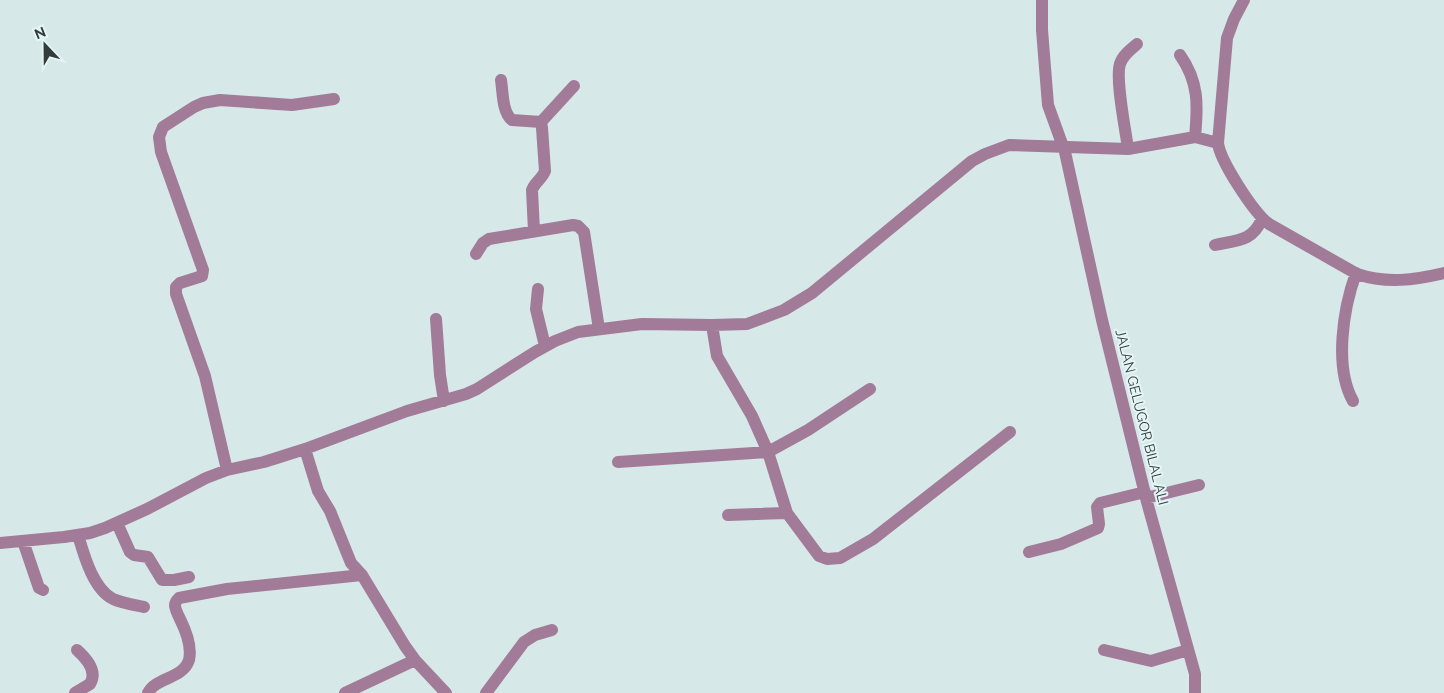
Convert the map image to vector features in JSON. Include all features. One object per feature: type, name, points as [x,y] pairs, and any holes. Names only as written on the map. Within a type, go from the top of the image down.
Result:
[{"type":"street","name":"JALAN GELUGOR BILAL ALI","points":[[1042,0],[1042,30],[1048,104],[1166,576],[1194,674],[1195,693]]},
{"type":"street","points":[[1244,0],[1234,18],[1227,38],[1218,143],[1221,155],[1262,219],[1356,273],[1372,279],[1385,281],[1415,280],[1444,273]]},
{"type":"street","points":[[1128,149],[1119,84],[1119,65],[1126,54],[1137,44]]},
{"type":"street","points":[[1180,55],[1192,73],[1195,86],[1197,114],[1195,137]]},
{"type":"street","points":[[501,80],[505,110],[508,117],[512,120],[541,122]]},
{"type":"street","points":[[541,122],[574,86]]},
{"type":"street","points":[[226,470],[205,376],[176,294],[176,287],[180,283],[199,277],[204,270],[169,176],[162,152],[160,132],[163,127],[194,107],[211,101],[292,105],[334,99]]},
{"type":"street","points":[[534,231],[532,190],[545,171],[541,122]]},
{"type":"street","points":[[0,543],[90,533],[117,523],[147,509],[189,485],[226,470],[264,462],[305,450],[407,411],[444,401],[477,389],[545,346],[578,332],[642,324],[747,324],[784,310],[812,293],[839,272],[972,161],[1009,145],[1128,149],[1195,137],[1218,143]]},
{"type":"street","points":[[1215,245],[1253,234],[1262,219]]},
{"type":"street","points":[[476,254],[483,243],[489,239],[572,225],[578,226],[584,232],[599,329]]},
{"type":"street","points":[[1353,402],[1344,380],[1343,346],[1349,294],[1356,273]]},
{"type":"street","points":[[538,289],[536,309],[545,346]]},
{"type":"street","points":[[436,319],[440,376],[444,401]]},
{"type":"street","points":[[712,325],[717,356],[748,405],[768,452],[787,513],[819,556],[827,559],[840,558],[886,530],[1010,432]]},
{"type":"street","points":[[618,462],[768,452],[808,430],[870,389]]},
{"type":"street","points":[[305,450],[318,491],[330,511],[351,563],[362,575],[415,660],[446,693]]},
{"type":"street","points":[[1029,552],[1061,544],[1098,528],[1096,507],[1102,502],[1199,485]]},
{"type":"street","points":[[728,515],[787,513]]},
{"type":"street","points":[[117,523],[130,552],[134,555],[148,557],[162,580],[189,577]]},
{"type":"street","points":[[78,535],[90,573],[106,593],[113,599],[144,607]]},
{"type":"street","points":[[23,541],[39,588],[43,590]]},
{"type":"street","points":[[148,693],[153,687],[180,672],[187,665],[190,658],[187,636],[175,608],[179,598],[228,589],[362,575]]},
{"type":"street","points":[[486,693],[524,642],[535,635],[552,630]]},
{"type":"street","points":[[75,693],[90,684],[93,676],[87,659],[77,650]]},
{"type":"street","points":[[1104,650],[1150,661],[1186,651]]},
{"type":"street","points":[[345,693],[415,660]]}]
